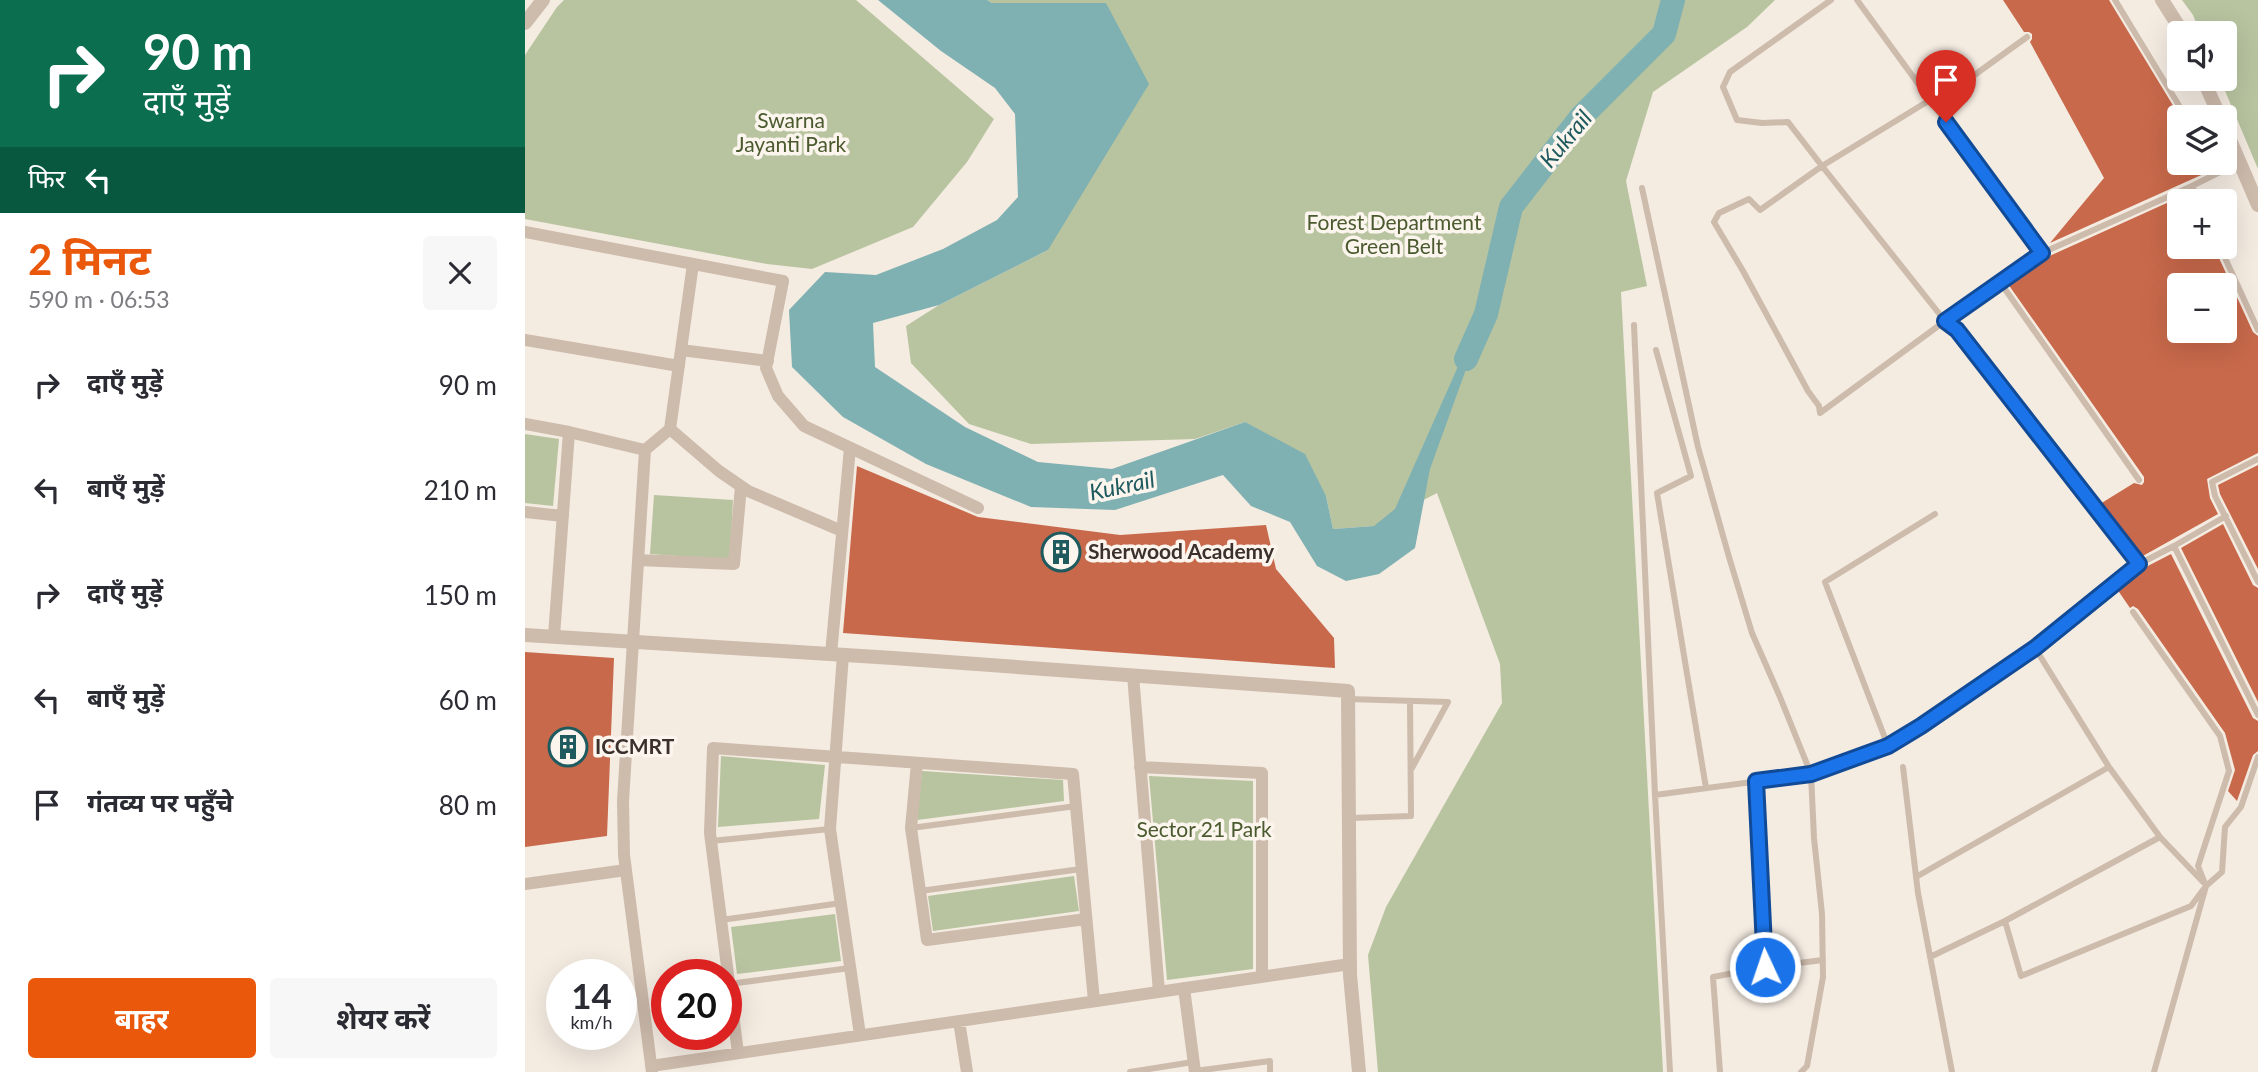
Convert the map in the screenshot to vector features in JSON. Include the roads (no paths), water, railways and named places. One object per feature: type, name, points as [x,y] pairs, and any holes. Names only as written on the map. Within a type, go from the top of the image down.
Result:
[{"type":"street","points":[[525,23],[543,0]]},
{"type":"street","points":[[2162,0],[2175,21]]},
{"type":"street","points":[[2237,156],[2258,205]]},
{"type":"street","points":[[525,232],[783,281],[766,368],[778,396],[804,426],[978,508]]},
{"type":"street","points":[[693,264],[670,429],[645,450],[623,801],[626,870],[652,1069],[738,1053],[1350,964]]},
{"type":"street","points":[[525,340],[679,366]]},
{"type":"street","points":[[681,350],[768,360]]},
{"type":"street","points":[[525,424],[645,450]]},
{"type":"street","points":[[670,429],[741,486],[842,531]]},
{"type":"street","points":[[554,636],[569,432]]},
{"type":"street","points":[[850,448],[842,531],[830,829],[860,1035]]},
{"type":"street","points":[[638,560],[734,564],[741,486]]},
{"type":"street","points":[[525,512],[562,516]]},
{"type":"street","points":[[525,635],[837,654],[1348,691],[1350,964],[1359,1072]]},
{"type":"street","points":[[1133,675],[1159,992]]},
{"type":"street","points":[[726,959],[711,841],[713,748],[1073,774],[1094,1001]]},
{"type":"street","points":[[917,763],[911,828],[927,940],[1086,919]]},
{"type":"street","points":[[1140,767],[1262,773],[1262,976]]},
{"type":"street","points":[[525,884],[626,870]]},
{"type":"street","points":[[1184,988],[1194,1068]]},
{"type":"street","points":[[959,1021],[967,1072]]},
{"type":"lane","points":[[1831,0],[1730,72],[1723,86],[1737,120],[1788,122],[1945,321],[1957,330],[2139,564]]},
{"type":"lane","points":[[1857,0],[2042,253]]},
{"type":"lane","points":[[2115,0],[2179,105]]},
{"type":"lane","points":[[2027,37],[1944,97],[1930,100],[1822,166],[1760,210],[1749,199],[1719,214],[1714,222],[1808,391],[1819,406],[1820,414],[2042,253],[2214,175]]},
{"type":"lane","points":[[1642,188],[1698,447],[1729,557],[1752,633],[1811,774],[1822,914],[1823,977],[1807,1066],[1801,1072]]},
{"type":"lane","points":[[2225,259],[2258,330]]},
{"type":"lane","points":[[2000,282],[2139,480]]},
{"type":"lane","points":[[1634,325],[1670,1072]]},
{"type":"lane","points":[[1656,350],[1691,476],[1657,493],[1706,788]]},
{"type":"lane","points":[[2258,459],[2213,482],[2215,496],[2258,582]]},
{"type":"lane","points":[[1888,746],[1825,582],[1935,514]]},
{"type":"lane","points":[[1655,794],[1811,774],[1888,746],[2035,648],[2139,564],[2226,516]]},
{"type":"lane","points":[[2174,545],[2258,715]]},
{"type":"lane","points":[[2133,612],[2220,736],[2229,771],[2198,866],[2206,886],[2154,1072]]},
{"type":"lane","points":[[2035,648],[2109,767],[2160,837],[2206,886]]},
{"type":"lane","points":[[1348,699],[1448,702],[1411,769]]},
{"type":"lane","points":[[1349,818],[1411,816],[1410,701]]},
{"type":"lane","points":[[2004,921],[2021,976],[2191,906],[2206,886],[2222,872],[2225,827],[2241,807],[2258,757]]},
{"type":"lane","points":[[1903,767],[1916,877],[1952,1072]]},
{"type":"lane","points":[[1916,877],[2109,767]]},
{"type":"lane","points":[[1756,781],[1765,967]]},
{"type":"lane","points":[[911,828],[1076,806]]},
{"type":"lane","points":[[711,841],[830,829]]},
{"type":"lane","points":[[1930,957],[2004,921],[2160,837]]},
{"type":"lane","points":[[920,891],[1082,869]]},
{"type":"lane","points":[[721,920],[841,904]]},
{"type":"lane","points":[[1720,1072],[1713,977],[1823,960]]},
{"type":"lane","points":[[742,982],[850,968]]},
{"type":"lane","points":[[1132,1072],[1269,1061],[1270,1072]]},
{"type":"water","points":[[878,0],[1106,3],[1149,84],[1048,250],[939,305],[873,323],[875,367],[965,427],[1038,462],[1112,469],[1245,422],[1305,454],[1326,496],[1333,529],[1374,526],[1395,509],[1467,346],[1478,330],[1430,469],[1415,548],[1379,574],[1346,581],[1317,566],[1290,522],[1251,506],[1223,475],[1115,510],[1031,507],[926,464],[843,417],[792,367],[789,310],[825,272],[876,275],[943,249],[997,220],[1018,197],[1015,114],[995,88],[941,51]]},
{"type":"waterway","name":"Kukrail","points":[[1466,359],[1486,314],[1511,207],[1581,117],[1664,34],[1673,0]]},
{"type":"place","name":"Sherwood Academy","points":[[1061,552]]},
{"type":"place","name":"ICCMRT","points":[[568,747]]},
{"type":"park label","name":"Swarna Jayanti Park","points":[[791,133]]},
{"type":"park label","name":"Forest Department Green Belt","points":[[1394,235]]},
{"type":"park label","name":"Sector 21 Park","points":[[1204,830]]}]
